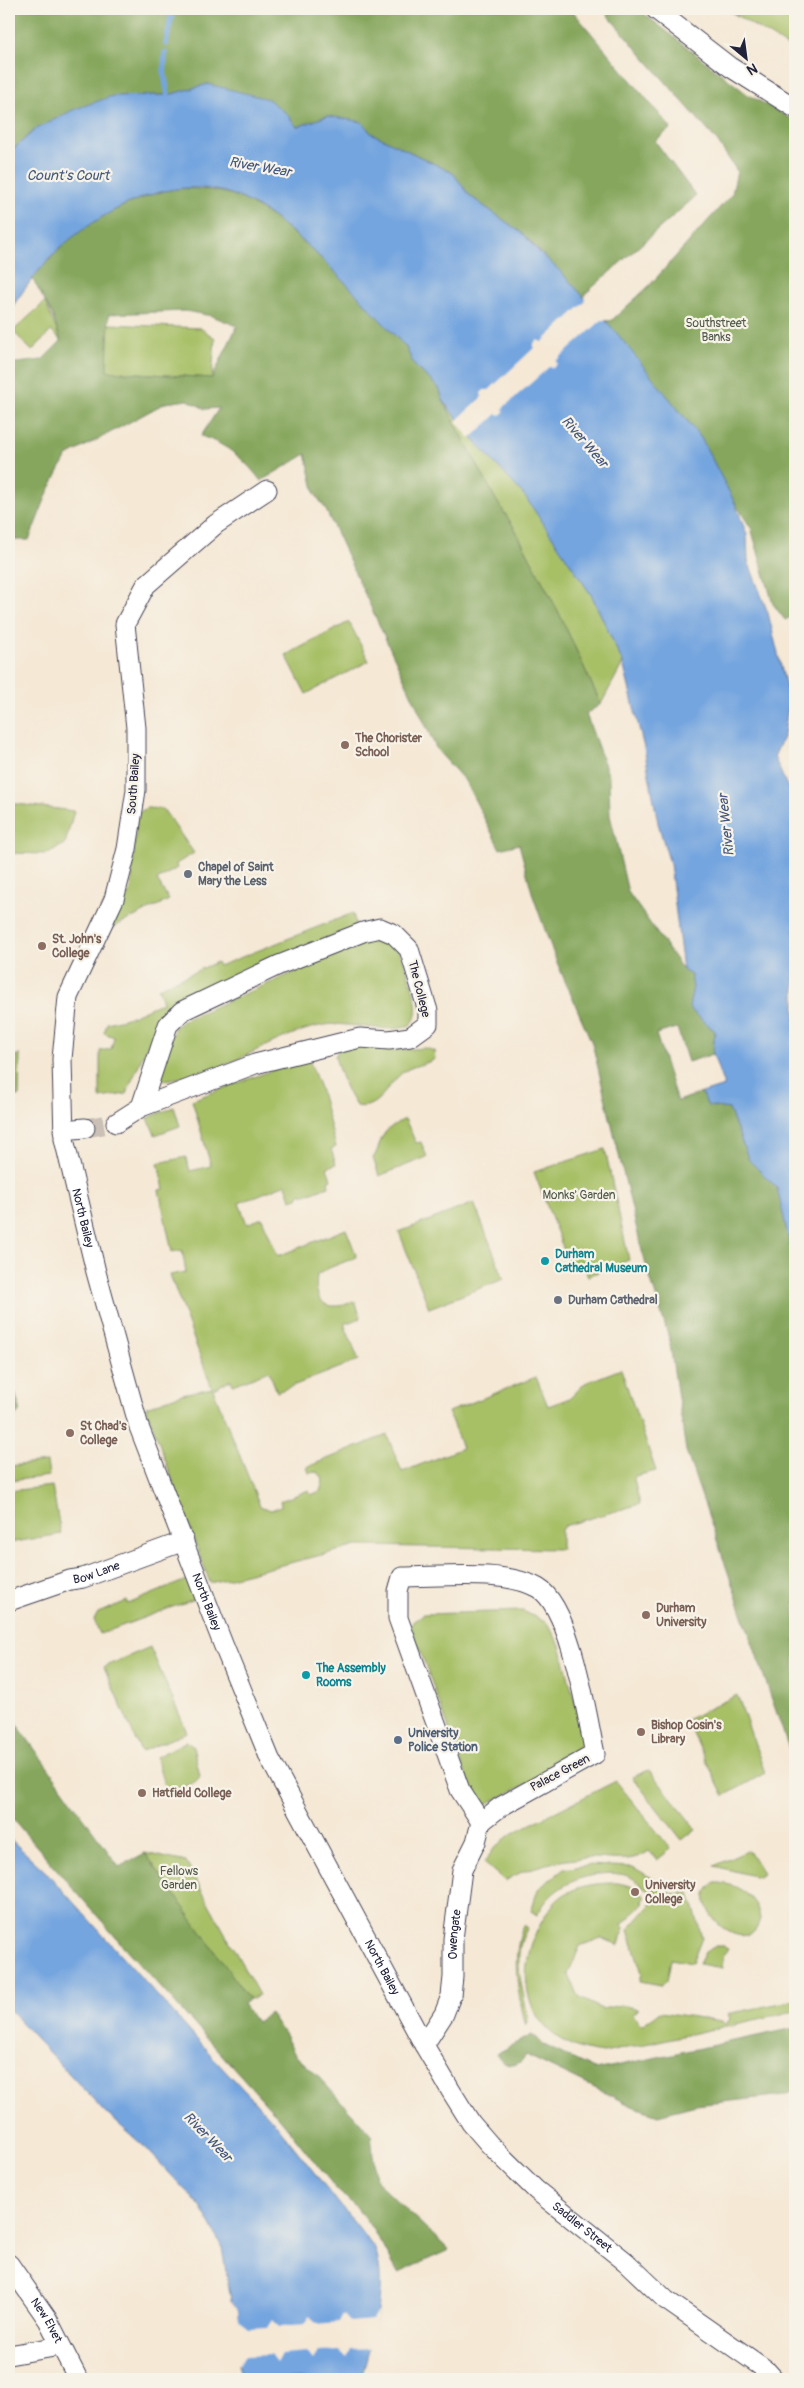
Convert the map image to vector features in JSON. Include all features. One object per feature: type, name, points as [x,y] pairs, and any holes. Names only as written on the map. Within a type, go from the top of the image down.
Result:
[{"type":"street","points":[[655,9],[730,67],[795,108]]},
{"type":"street","name":"South Bailey","points":[[63,1130],[62,1059],[68,997],[114,898],[127,849],[136,790],[136,728],[125,624],[146,585],[216,524],[267,490]]},
{"type":"street","name":"The College","points":[[116,1123],[141,1107],[255,1064],[360,1038],[389,1040],[410,1037],[428,1024],[428,1011],[409,949],[394,934],[380,928],[363,932],[279,964],[182,1011],[168,1025],[141,1107]]},
{"type":"street","points":[[63,1130],[85,1128]]},
{"type":"street","name":"North Bailey","points":[[63,1130],[94,1264],[139,1426],[160,1486],[184,1541],[223,1644],[270,1759],[424,2044]]},
{"type":"street","name":"Bow Lane","points":[[9,1600],[70,1580],[83,1578],[184,1541]]},
{"type":"street","name":"Palace Green","points":[[402,1577],[493,1577],[520,1581],[539,1589],[557,1610],[569,1640],[595,1754],[506,1803],[481,1822],[460,1790],[398,1618],[398,1591],[402,1577]]},
{"type":"street","name":"Owengate","points":[[424,2044],[444,2014],[451,1996],[453,1939],[462,1870],[476,1842],[481,1822]]},
{"type":"street","name":"Saddler Street","points":[[424,2044],[471,2123],[504,2160],[542,2195],[626,2262],[666,2300],[765,2369],[774,2379]]},
{"type":"street","name":"New Elvet","points":[[9,2264],[48,2320],[78,2379]]},
{"type":"street","points":[[9,2355],[60,2346]]},
{"type":"green space","points":[[9,9],[571,9],[671,128],[655,141],[696,196],[585,294],[585,298],[523,234],[470,196],[453,173],[371,133],[361,122],[327,116],[297,127],[287,114],[208,84],[168,95],[113,96],[36,129],[9,153]]},
{"type":"green space","name":"Southstreet Banks","points":[[602,9],[638,9],[747,94],[795,121],[795,615],[785,620],[773,604],[751,528],[735,503],[701,438],[605,320],[611,321],[649,286],[732,194],[737,171],[717,141]]},
{"type":"green space","points":[[726,9],[795,9],[795,51]]},
{"type":"green space","points":[[177,188],[217,191],[241,198],[263,211],[285,226],[307,245],[406,347],[414,365],[439,388],[444,402],[496,500],[515,529],[559,613],[601,704],[586,714],[609,777],[610,815],[628,892],[683,970],[691,975],[693,987],[689,1008],[715,1031],[713,1054],[688,1062],[677,1028],[656,1034],[677,1101],[702,1093],[708,1106],[729,1109],[749,1160],[777,1188],[795,1266],[795,1766],[686,1451],[669,1338],[643,1255],[592,1043],[555,958],[533,896],[519,844],[500,849],[465,781],[437,750],[325,508],[315,494],[306,454],[261,481],[248,466],[227,448],[201,436],[219,408],[205,409],[188,400],[165,403],[67,456],[48,492],[29,540],[13,540],[9,553],[9,364],[42,360],[61,341],[52,314],[32,278],[70,239],[93,222],[120,207],[163,191]],"holes":[[[185,311],[212,316],[237,326],[212,378],[107,371],[109,314]]]},
{"type":"green space","points":[[45,302],[61,341],[51,331],[32,351],[13,331]]},
{"type":"green space","points":[[109,324],[200,328],[215,338],[212,378],[106,371]]},
{"type":"green space","points":[[444,402],[477,444],[524,494],[592,596],[623,663],[601,704],[559,613],[515,529],[496,500]]},
{"type":"green space","points":[[349,622],[369,661],[306,694],[286,655]]},
{"type":"green space","points":[[9,803],[74,811],[65,844],[46,854],[9,853]]},
{"type":"green space","points":[[146,808],[163,809],[194,853],[176,864],[177,868],[157,880],[169,900],[109,929],[131,890],[137,814]]},
{"type":"green space","points":[[353,913],[356,926],[178,1001],[163,1010],[126,1094],[100,1098],[100,1051],[111,1049],[114,1037],[104,1033],[107,1023],[127,1018],[163,1002],[158,988],[217,962],[219,966]]},
{"type":"green space","points":[[375,938],[388,942],[404,960],[414,992],[416,1007],[416,1014],[411,1024],[395,1029],[334,1024],[309,1028],[205,1073],[164,1080],[159,1077],[175,1027],[186,1019]]},
{"type":"green space","points":[[9,1039],[12,1056],[20,1055],[19,1096],[9,1096]]},
{"type":"green space","points":[[348,1044],[396,1050],[426,1048],[434,1051],[435,1059],[402,1073],[382,1096],[370,1105],[364,1107],[356,1106],[343,1082],[335,1056],[340,1048]]},
{"type":"green space","points":[[308,1057],[320,1088],[336,1147],[331,1149],[336,1164],[327,1168],[331,1179],[328,1181],[329,1186],[304,1195],[301,1193],[298,1198],[291,1200],[286,1184],[239,1203],[247,1224],[262,1218],[278,1256],[346,1229],[357,1257],[317,1275],[316,1285],[320,1300],[325,1304],[338,1306],[355,1301],[361,1318],[344,1324],[359,1360],[277,1392],[269,1371],[233,1385],[231,1380],[213,1389],[260,1506],[271,1510],[281,1506],[280,1501],[309,1490],[311,1495],[320,1491],[321,1476],[317,1472],[309,1473],[307,1467],[387,1435],[402,1472],[462,1448],[448,1412],[536,1377],[548,1406],[570,1398],[585,1383],[621,1369],[656,1471],[635,1476],[634,1480],[640,1504],[564,1526],[561,1530],[561,1549],[357,1546],[210,1583],[146,1407],[182,1394],[212,1388],[170,1275],[186,1272],[182,1250],[172,1252],[159,1190],[164,1189],[158,1163],[186,1157],[190,1171],[211,1166],[192,1100]]},
{"type":"green space","points":[[174,1107],[180,1126],[155,1135],[148,1118]]},
{"type":"green space","points":[[405,1119],[416,1143],[421,1142],[427,1157],[379,1176],[373,1158],[381,1140],[388,1130]]},
{"type":"green space","name":"Monks' Garden","points":[[605,1149],[629,1260],[588,1276],[582,1261],[570,1266],[534,1172]]},
{"type":"green space","points":[[474,1203],[504,1279],[429,1308],[399,1232]]},
{"type":"green space","points":[[9,1374],[21,1411],[9,1421]]},
{"type":"green space","points":[[47,1462],[49,1476],[9,1481],[9,1466]]},
{"type":"green space","points":[[52,1486],[61,1534],[9,1543],[9,1491]]},
{"type":"green space","points":[[191,1578],[197,1598],[100,1634],[94,1620],[98,1613],[127,1601],[128,1604]]},
{"type":"green space","points":[[523,1611],[547,1623],[560,1645],[586,1744],[578,1759],[484,1805],[474,1797],[411,1626],[416,1619],[424,1614]]},
{"type":"green space","points":[[150,1647],[187,1732],[141,1752],[104,1667]]},
{"type":"green space","points":[[737,1695],[765,1773],[724,1796],[686,1720]]},
{"type":"green space","points":[[9,1713],[119,1867],[145,1853],[249,1999],[243,2004],[256,2022],[270,2013],[285,2035],[295,2055],[314,2072],[371,2134],[376,2181],[449,2250],[398,2273],[386,2251],[357,2208],[338,2191],[281,2120],[125,1948],[12,1818],[9,1812]]},
{"type":"green space","points":[[187,1741],[193,1747],[200,1776],[191,1784],[170,1790],[164,1785],[156,1757]]},
{"type":"green space","points":[[649,1770],[696,1829],[682,1840],[632,1777]]},
{"type":"green space","points":[[616,1781],[671,1849],[657,1860],[649,1851],[627,1859],[586,1858],[565,1860],[524,1871],[505,1881],[484,1863],[495,1847],[511,1834]]},
{"type":"green space","points":[[749,1850],[763,1873],[758,1877],[714,1866]]},
{"type":"green space","name":"Fellows Garden","points":[[145,1853],[186,1862],[259,1995],[249,1999],[235,1983]]},
{"type":"green space","points":[[587,1865],[633,1867],[667,1887],[669,1894],[690,1893],[702,1938],[692,1963],[671,1959],[667,1981],[661,1985],[640,1981],[642,1973],[628,1930],[656,1898],[653,1894],[656,1891],[653,1889],[650,1892],[628,1876],[609,1873],[576,1880],[551,1896],[537,1915],[531,1911],[538,1889],[564,1869]]},
{"type":"green space","points":[[618,1883],[631,1886],[645,1897],[642,1901],[644,1902],[622,1925],[624,1928],[619,1945],[601,1938],[580,1946],[568,1974],[580,1998],[602,2009],[620,2005],[639,2009],[633,2014],[639,2023],[643,2024],[660,2012],[722,2021],[725,2025],[730,2019],[728,2014],[795,2000],[795,2011],[604,2053],[580,2048],[560,2039],[544,2025],[533,2009],[527,1990],[527,1969],[531,1947],[546,1914],[562,1896],[583,1886]]},
{"type":"green space","points":[[715,1883],[723,1883],[738,1888],[745,1892],[755,1904],[760,1919],[753,1931],[743,1936],[732,1933],[720,1926],[711,1915],[706,1904],[707,1892]]},
{"type":"green space","points":[[524,1925],[528,1928],[522,1938],[519,1961],[528,2021],[526,2026],[520,2001],[516,1963],[517,1950]]},
{"type":"green space","points":[[716,1946],[724,1946],[728,1950],[724,1953],[722,1968],[699,1964],[705,1952]]},
{"type":"green space","points":[[795,2028],[795,2091],[785,2095],[696,2105],[658,2115],[632,2106],[526,2055],[519,2063],[511,2065],[503,2062],[496,2054],[532,2035],[546,2046],[596,2070]]},
{"type":"water","points":[[208,84],[268,99],[287,114],[297,127],[327,116],[362,122],[371,133],[453,173],[470,196],[523,234],[616,332],[701,438],[735,503],[747,535],[748,561],[768,613],[789,699],[784,735],[774,757],[788,788],[795,784],[795,1266],[777,1188],[749,1160],[729,1109],[708,1106],[702,1093],[724,1086],[713,1054],[715,1031],[689,1008],[693,987],[691,975],[683,970],[670,864],[658,823],[644,748],[623,663],[592,596],[524,495],[477,444],[444,402],[439,388],[414,365],[406,347],[328,265],[306,244],[263,210],[241,198],[219,190],[197,188],[174,189],[152,194],[110,212],[91,224],[73,237],[46,262],[9,312],[9,153],[36,129],[75,109],[113,96],[168,95]]},
{"type":"water","name":"River Wear","points":[[9,1838],[47,1873],[275,2123],[375,2249],[379,2265],[380,2298],[374,2331],[361,2379],[239,2379],[238,2310],[231,2301],[222,2248],[200,2206],[146,2148],[107,2114],[9,2010]]},
{"type":"pier","points":[[585,295],[609,320],[602,320],[556,361],[557,364],[553,368],[549,367],[503,408],[504,412],[500,415],[497,414],[470,439],[456,421],[482,397],[481,393],[484,390],[489,390],[534,348],[534,343],[537,340],[542,342],[585,302]]},
{"type":"pier","points":[[231,2301],[238,2310],[239,2320],[248,2328],[268,2327],[273,2319],[279,2326],[305,2324],[310,2316],[316,2324],[339,2322],[343,2314],[350,2322],[372,2320],[377,2312],[372,2349],[351,2350],[347,2358],[340,2351],[318,2352],[313,2360],[307,2352],[281,2354],[276,2363],[270,2355],[244,2356],[239,2365],[236,2361],[235,2311],[229,2304]]},
{"type":"waterway","points":[[166,44],[172,14]]},
{"type":"waterway","points":[[165,53],[164,72],[169,102]]},
{"type":"tunnel","points":[[85,1128],[116,1123]]},
{"type":"place","name":"The Chorister School","points":[[345,745]]},
{"type":"place","name":"Chapel of Saint Mary the Less","points":[[188,874]]},
{"type":"place","name":"St. John's College","points":[[42,946]]},
{"type":"place","name":"Durham Cathedral Museum","points":[[545,1261]]},
{"type":"place","name":"Durham Cathedral","points":[[558,1300]]},
{"type":"place","name":"St Chad's College","points":[[70,1433]]},
{"type":"place","name":"Durham University","points":[[646,1615]]},
{"type":"place","name":"The Assembly Rooms","points":[[306,1675]]},
{"type":"place","name":"Bishop Cosin's Library","points":[[641,1732]]},
{"type":"place","name":"University Police Station","points":[[398,1740]]},
{"type":"place","name":"Hatfield College","points":[[142,1793]]},
{"type":"place","name":"University College","points":[[635,1892]]},
{"type":"water label","name":"Count's Court","points":[[68,175]]}]
